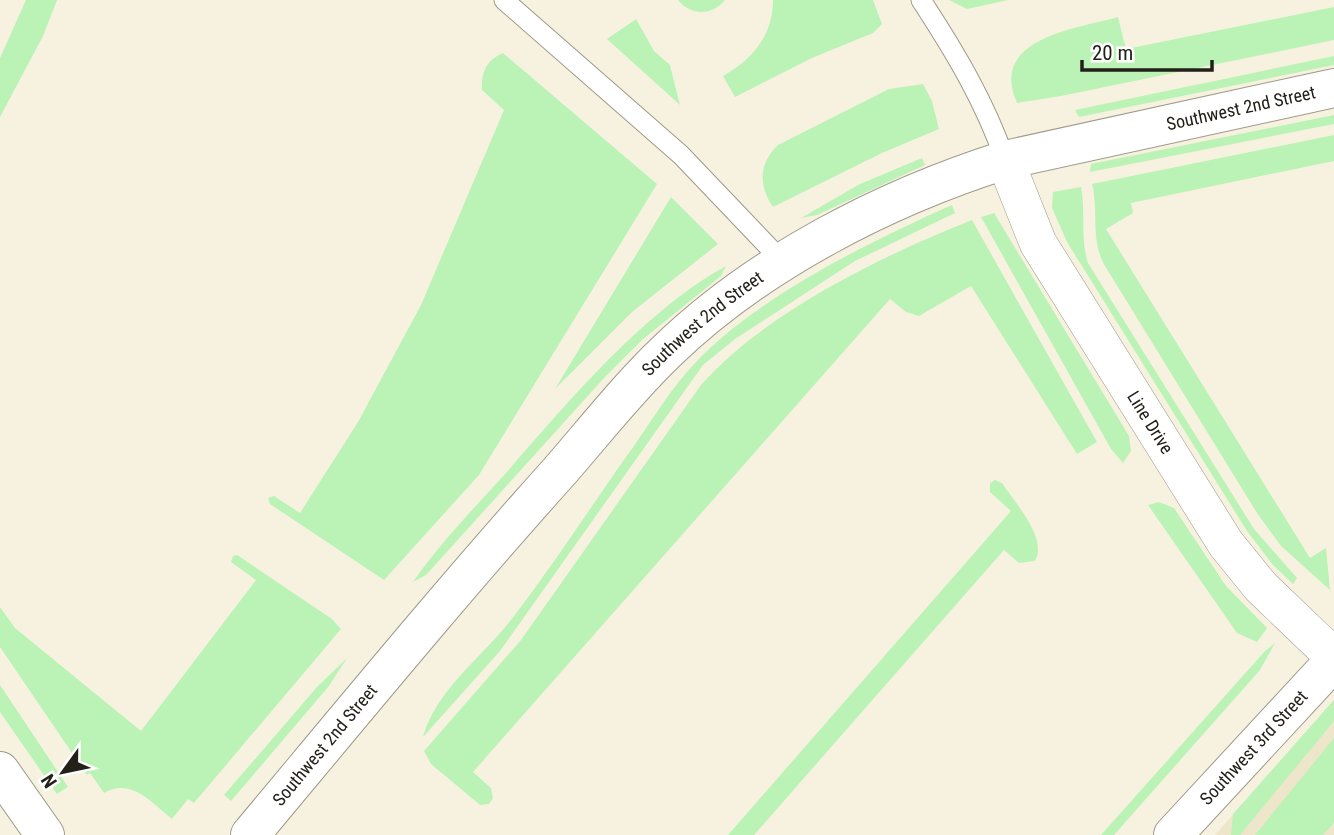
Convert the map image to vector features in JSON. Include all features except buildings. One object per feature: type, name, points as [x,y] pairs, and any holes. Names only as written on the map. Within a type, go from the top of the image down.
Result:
[{"type":"main road","name":"Southwest 2nd Street","points":[[250,835],[483,557],[667,351],[722,305],[784,263],[895,201],[1005,160],[1334,88]]},
{"type":"main road","name":"Southwest 3rd Street","points":[[1181,832],[1334,659]]},
{"type":"main road","points":[[0,771],[45,835]]},
{"type":"street","name":"Line Drive","points":[[1005,160],[1038,243],[1226,544],[1261,587],[1334,659]]},
{"type":"lane","points":[[504,0],[681,155],[784,263]]},
{"type":"lane","points":[[921,0],[972,80],[992,121],[1005,160]]},
{"type":"shaded area","points":[[1334,700],[1334,835],[1215,835],[1327,708]]},
{"type":"green space","points":[[26,0],[57,0],[43,36],[0,117],[0,58]]},
{"type":"green space","points":[[678,0],[725,0],[714,9],[702,12],[689,9]]},
{"type":"green space","points":[[773,0],[873,0],[882,24],[873,33],[812,58],[735,97],[723,76],[743,62],[759,45],[769,24]]},
{"type":"green space","points":[[949,0],[1008,0],[967,9]]},
{"type":"green space","points":[[1334,7],[1334,40],[1017,103],[1011,81],[1015,64],[1025,50],[1041,40],[1080,26],[1118,17],[1126,49]]},
{"type":"green space","points":[[636,19],[654,51],[670,65],[680,105],[607,39]]},
{"type":"green space","points":[[503,53],[657,184],[479,475],[384,580],[270,504],[268,498],[274,496],[300,513],[358,422],[421,305],[504,110],[482,90],[482,78],[486,68],[492,59]]},
{"type":"green space","points":[[1334,56],[1334,65],[1079,117],[1075,110]]},
{"type":"green space","points":[[923,84],[932,101],[939,129],[882,153],[773,207],[765,191],[763,174],[767,159],[778,145],[889,89]]},
{"type":"green space","points":[[1334,115],[1334,124],[1090,172],[1091,164]]},
{"type":"green space","points":[[1334,135],[1334,161],[1131,203],[1133,213],[1106,229],[1310,558],[1326,548],[1330,590],[1281,546],[1257,513],[1105,266],[1096,236],[1092,184]]},
{"type":"green space","points":[[922,158],[925,165],[817,215],[801,218],[860,184]]},
{"type":"green space","points":[[1081,187],[1084,245],[1088,263],[1254,529],[1297,578],[1293,584],[1272,564],[1247,531],[1067,242],[1052,208],[1053,192]]},
{"type":"green space","points":[[671,197],[718,244],[632,312],[555,389]]},
{"type":"green space","points":[[952,205],[955,213],[855,261],[735,339],[703,365],[500,651],[423,737],[439,703],[462,673],[514,616],[664,401],[696,362],[751,315],[783,293],[851,254]]},
{"type":"green space","points":[[994,213],[1129,436],[1131,451],[1123,463],[1111,449],[981,217]]},
{"type":"green space","points":[[972,220],[1097,442],[1077,454],[971,286],[919,316],[906,312],[890,299],[473,772],[491,788],[493,798],[489,804],[480,805],[431,764],[424,751],[521,640],[701,385],[757,334],[791,310],[901,250]]},
{"type":"green space","points":[[726,266],[721,276],[642,340],[605,377],[426,575],[413,582],[434,553],[608,360],[666,307]]},
{"type":"green space","points":[[995,480],[1002,483],[1034,531],[1038,552],[1035,561],[1019,563],[1004,550],[754,835],[728,835],[1011,511],[990,492],[990,483]]},
{"type":"green space","points":[[1159,502],[1174,508],[1226,586],[1267,628],[1257,642],[1237,633],[1148,505]]},
{"type":"green space","points":[[237,555],[332,619],[341,629],[194,803],[188,799],[172,819],[132,790],[123,788],[104,793],[90,773],[87,775],[0,647],[0,607],[15,628],[141,731],[256,580],[231,562],[233,556]]},
{"type":"green space","points":[[1275,643],[1260,670],[1114,835],[1101,835],[1265,651]]},
{"type":"green space","points":[[347,658],[329,686],[231,801],[224,795],[317,687]]},
{"type":"green space","points":[[0,685],[68,787],[57,794],[0,712]]},
{"type":"green space","points":[[1334,700],[1334,721],[1240,835],[1231,835],[1233,814]]},
{"type":"green space","points":[[1334,738],[1334,823],[1323,835],[1255,835]]}]
